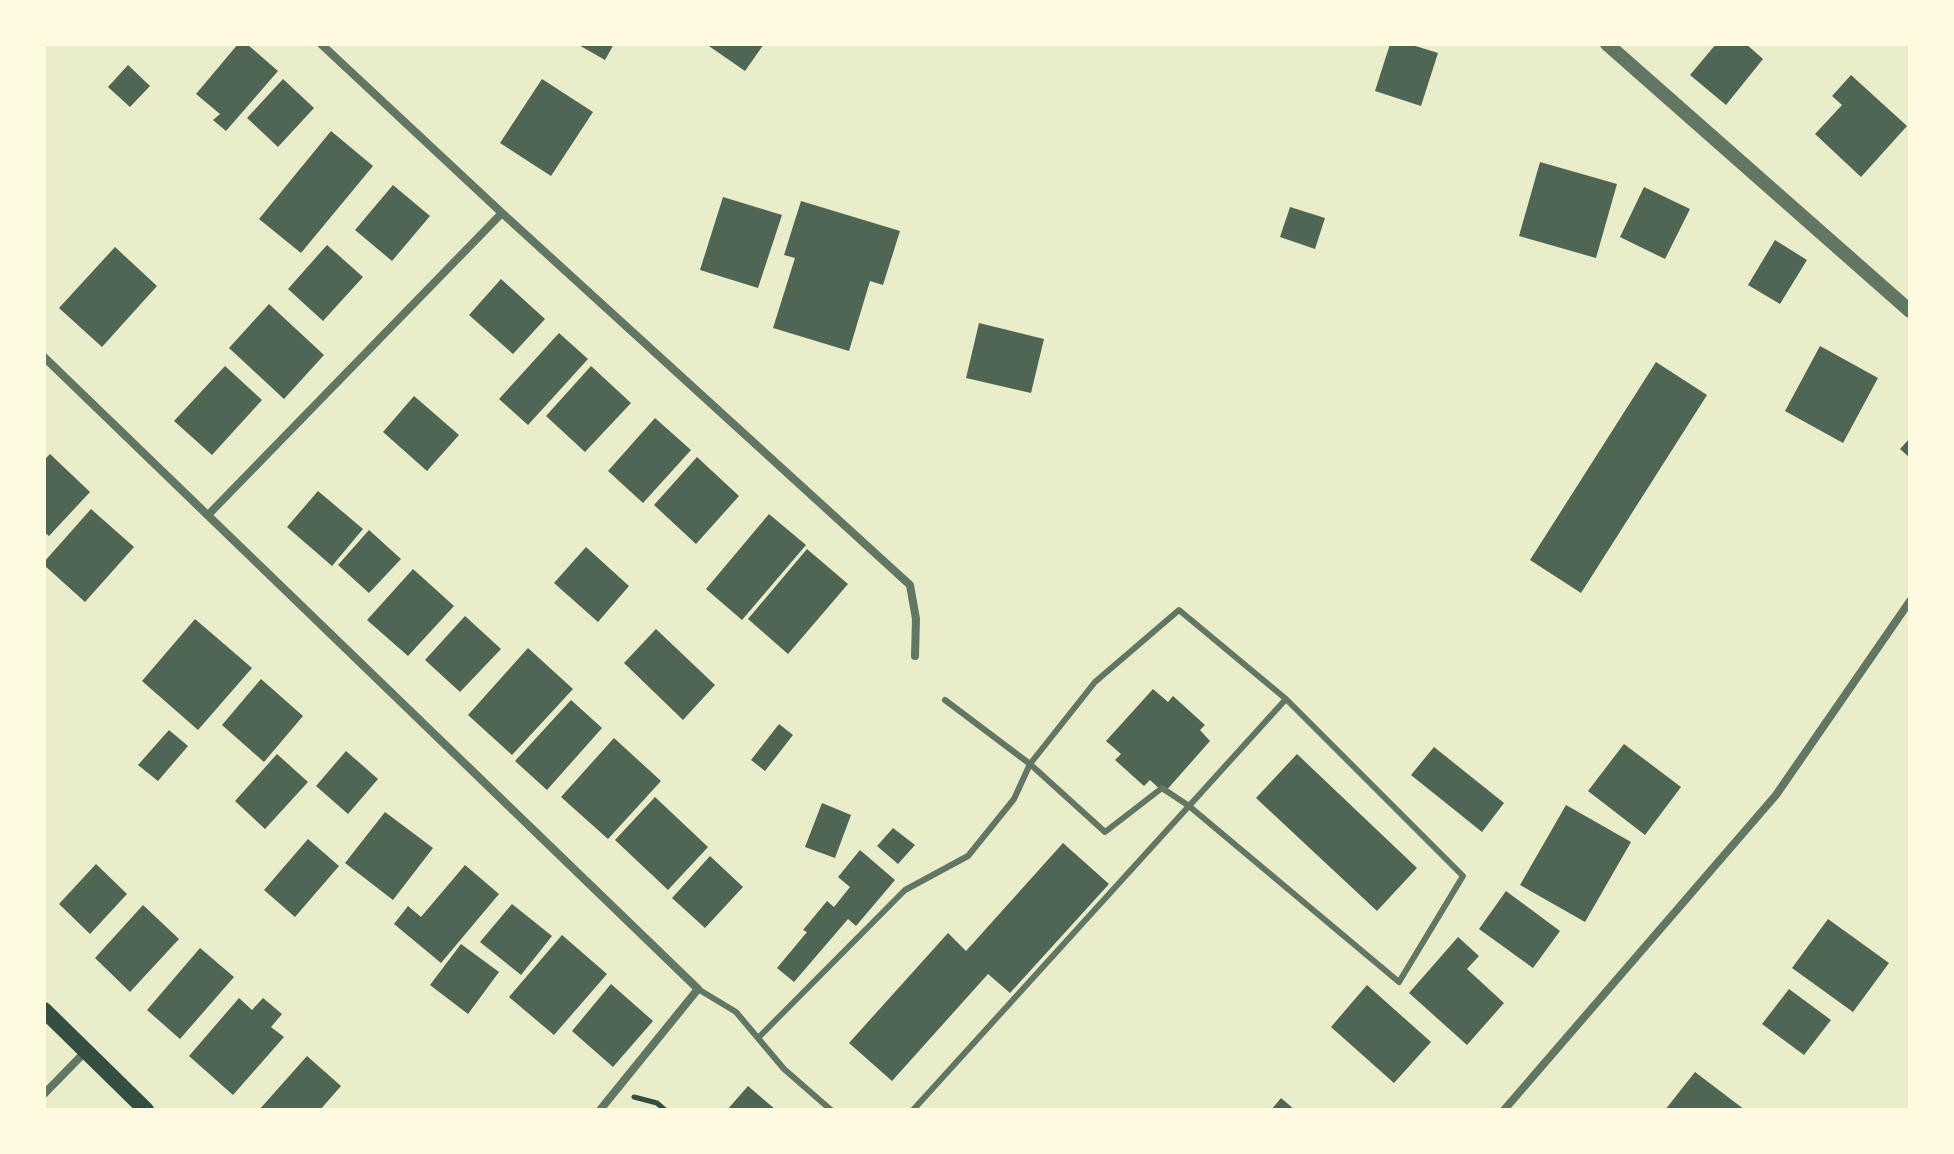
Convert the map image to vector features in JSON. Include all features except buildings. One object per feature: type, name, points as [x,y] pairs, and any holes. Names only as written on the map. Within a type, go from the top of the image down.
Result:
[{"type":"main road","points":[[44,1010],[146,1110]]},
{"type":"street","points":[[321,44],[910,585],[916,619],[915,656]]},
{"type":"street","points":[[1607,44],[1910,311]]},
{"type":"street","points":[[208,515],[502,213]]},
{"type":"street","points":[[44,357],[698,989],[600,1110]]},
{"type":"street","points":[[1504,1110],[1776,795],[1910,601]]},
{"type":"street","points":[[44,1094],[86,1051]]},
{"type":"lane","points":[[758,1038],[905,890],[968,856],[1014,799],[1030,764],[1095,682],[1179,610],[1286,699],[1463,876],[1399,982],[1189,806],[1162,788],[1105,832],[1030,764],[945,700]]},
{"type":"lane","points":[[913,1110],[1286,699]]},
{"type":"lane","points":[[698,989],[736,1012],[784,1069],[831,1110]]},
{"type":"path","points":[[613,1092],[657,1103],[665,1110]]}]
